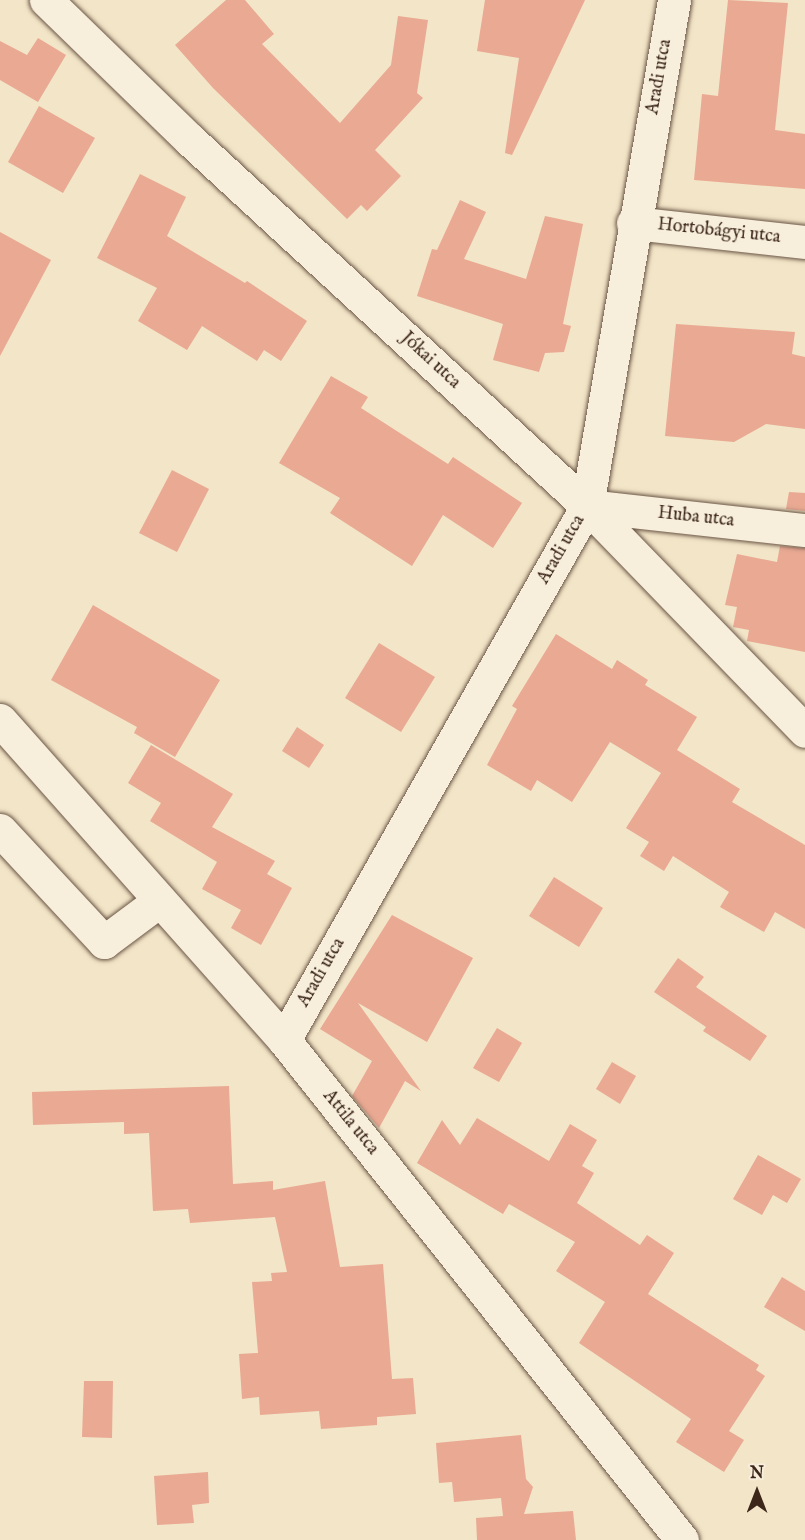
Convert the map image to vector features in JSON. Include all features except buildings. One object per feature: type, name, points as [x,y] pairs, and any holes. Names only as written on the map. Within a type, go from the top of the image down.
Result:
[{"type":"street","name":"Jókai utca","points":[[46,0],[189,140],[587,506],[805,731]]},
{"type":"street","name":"Aradi utca","points":[[284,1040],[587,506],[633,223],[674,0]]},
{"type":"street","name":"Hortobágyi utca","points":[[633,223],[805,242]]},
{"type":"street","name":"Huba utca","points":[[587,506],[805,530]]},
{"type":"street","name":"Attila utca","points":[[0,720],[284,1040],[682,1540]]},
{"type":"street","points":[[0,830],[104,942],[159,901]]}]
